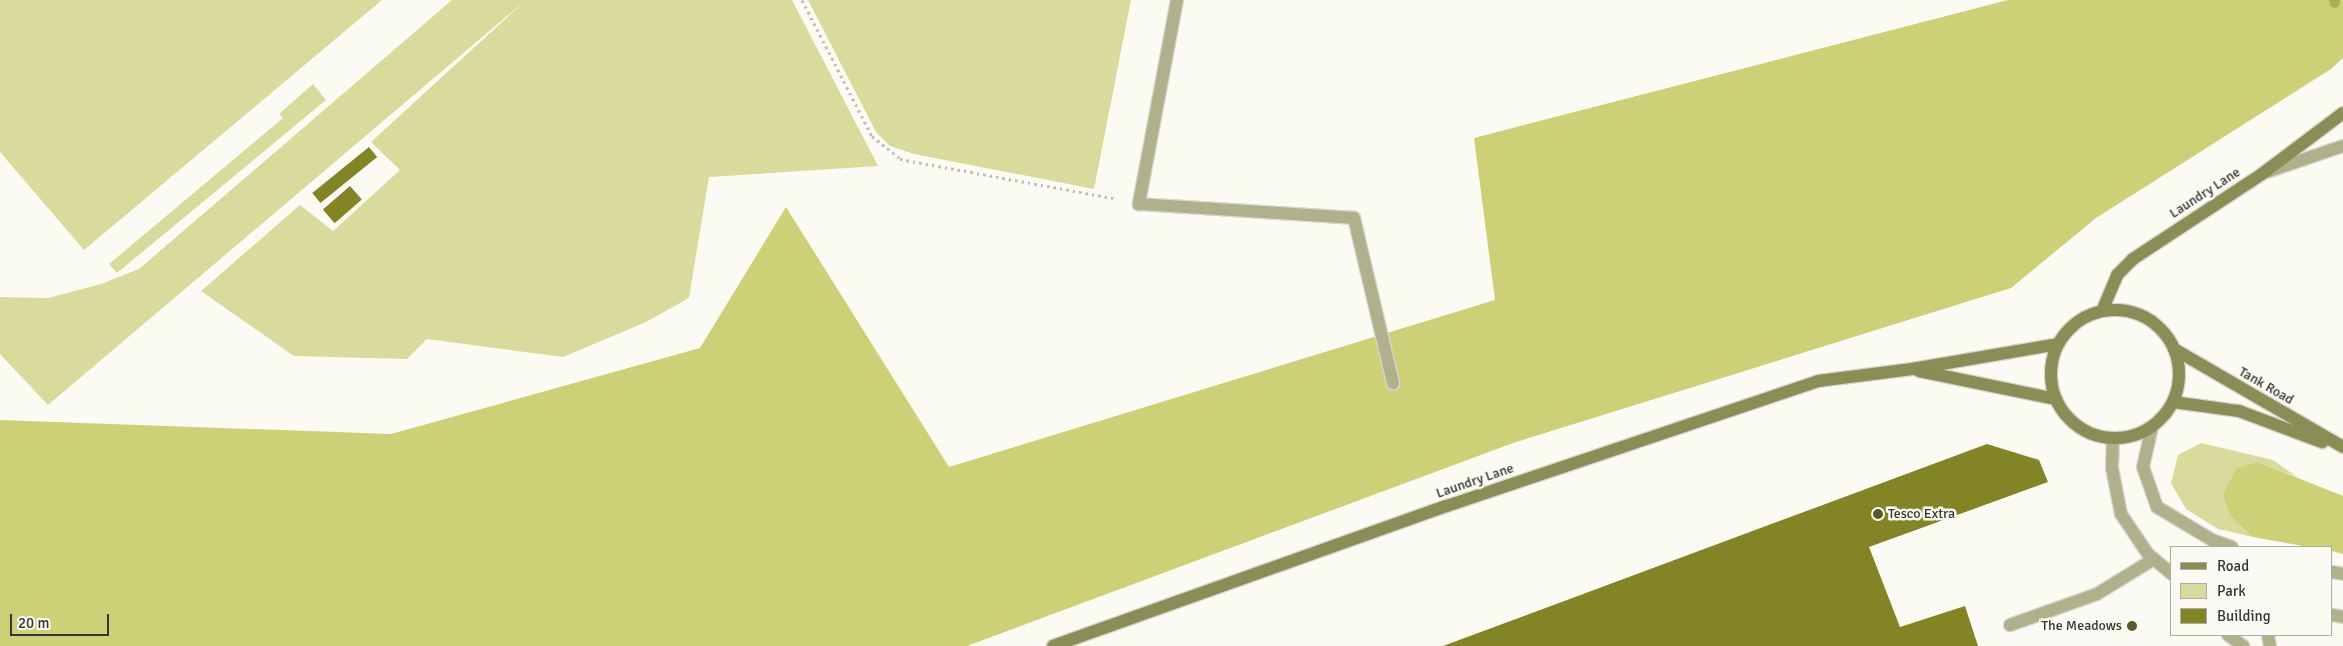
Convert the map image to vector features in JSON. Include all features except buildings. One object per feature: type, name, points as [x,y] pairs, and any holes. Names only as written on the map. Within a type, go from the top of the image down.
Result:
[{"type":"street","name":"Laundry Lane","points":[[2102,311],[2117,275],[2133,259],[2262,174],[2343,113]]},
{"type":"street","points":[[2124,310],[2145,316],[2162,330],[2174,349],[2179,366],[2179,385],[2173,402],[2152,427],[2133,436],[2113,438],[2095,435],[2078,427],[2056,399],[2051,371],[2058,344],[2077,323],[2102,311],[2124,310]]},
{"type":"street","name":"Laundry Lane","points":[[1053,646],[1447,506],[1818,381],[1912,369],[2058,344]]},
{"type":"street","name":"Tank Road","points":[[2174,349],[2343,448]]},
{"type":"street","name":"Laundry Lane","points":[[1912,369],[2056,399]]},
{"type":"street","name":"Tank Road","points":[[2173,402],[2239,412],[2343,448]]},
{"type":"lane","points":[[1177,0],[1139,204],[1354,218],[1393,383]]},
{"type":"lane","points":[[2262,174],[2343,146]]},
{"type":"lane","points":[[2152,427],[2143,467],[2157,507],[2212,540],[2229,546]]},
{"type":"lane","points":[[2113,438],[2112,468],[2121,514],[2154,559],[2170,572]]},
{"type":"lane","points":[[2010,625],[2097,594],[2154,559]]},
{"type":"lane","points":[[2228,636],[2243,646]]},
{"type":"path","points":[[802,0],[872,136],[900,159],[1139,204]]},
{"type":"green space","points":[[0,0],[382,0],[84,250],[0,152]]},
{"type":"green space","points":[[452,0],[526,0],[48,405],[0,354],[0,297],[48,298],[101,284],[139,269]]},
{"type":"green space","points":[[526,0],[792,0],[878,166],[709,177],[689,298],[646,322],[563,357],[427,339],[407,359],[294,356],[201,291],[300,205],[333,231],[400,170],[371,142]]},
{"type":"green space","points":[[808,0],[1131,0],[1094,189],[914,154],[890,146],[876,132]]},
{"type":"green space","points":[[2008,0],[2343,0],[2343,58],[2331,69],[2096,218],[2011,288],[1513,443],[967,646],[0,646],[0,420],[391,434],[700,348],[786,207],[949,467],[1495,300],[1474,138]]},
{"type":"green space","points":[[313,84],[326,100],[117,273],[109,264],[283,118],[279,114]]},
{"type":"green space","points":[[2201,443],[2273,460],[2297,477],[2258,462],[2230,516],[2253,537],[2218,529],[2186,509],[2171,483],[2178,455]]},
{"type":"green space","points":[[2258,462],[2343,496],[2343,554],[2333,551],[2333,546],[2303,546],[2253,537],[2230,516],[2223,494],[2237,468]]},
{"type":"place","name":"Tesco Extra","points":[[1878,514]]},
{"type":"place","name":"The Meadows","points":[[2132,626]]}]
